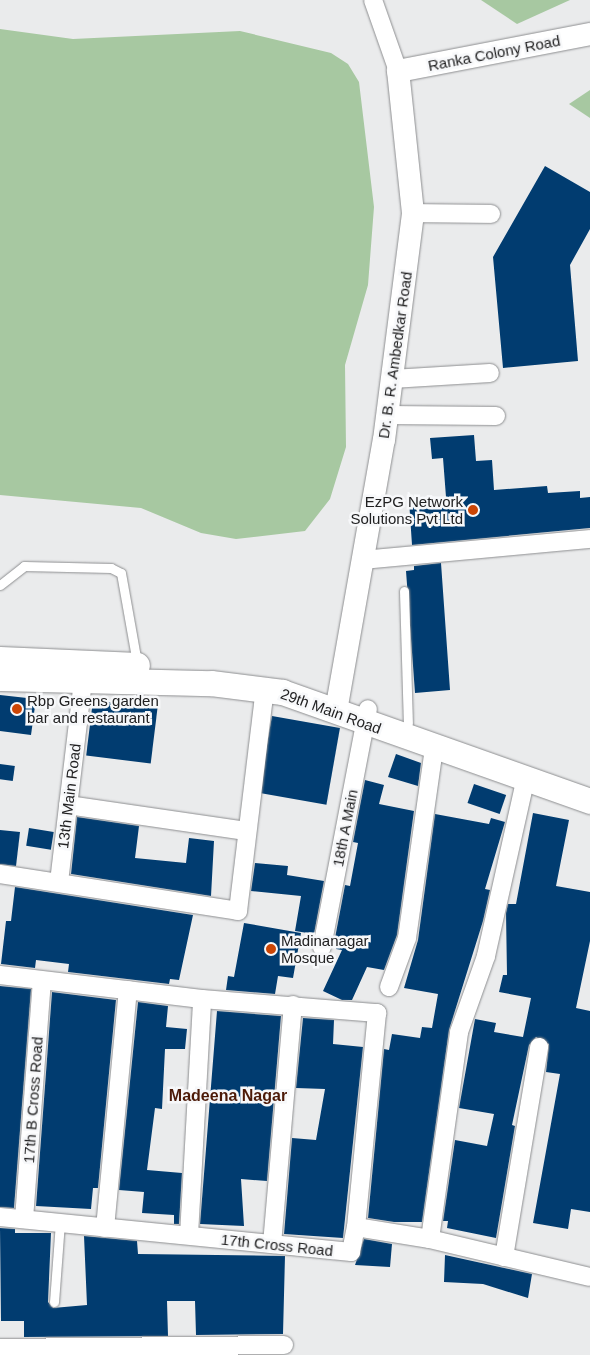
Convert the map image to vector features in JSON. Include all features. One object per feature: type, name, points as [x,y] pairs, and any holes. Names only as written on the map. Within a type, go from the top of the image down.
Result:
[{"type":"main road","name":"29th Main Road","points":[[0,660],[137,665],[283,678],[434,749],[590,802]]},
{"type":"main road","name":"29th Main Road","points":[[0,678],[211,682],[265,689],[338,703]]},
{"type":"main road","name":"29th Main Road","points":[[367,716],[408,723],[590,785]]},
{"type":"street","name":"Dr. B. R. Ambedkar Road","points":[[338,703],[387,415],[413,213],[398,72],[373,0]]},
{"type":"street","name":"Ranka Colony Road","points":[[398,72],[590,34]]},
{"type":"street","points":[[413,213],[491,214]]},
{"type":"street","points":[[392,379],[490,373]]},
{"type":"street","points":[[387,415],[496,416]]},
{"type":"street","points":[[363,560],[590,539]]},
{"type":"street","name":"13th Main Road","points":[[59,882],[83,680]]},
{"type":"street","points":[[0,874],[238,911],[246,831],[265,689]]},
{"type":"street","name":"18th A Main","points":[[322,946],[367,716]]},
{"type":"street","points":[[389,987],[407,938],[434,749]]},
{"type":"street","points":[[430,1239],[459,1032],[486,956],[525,781]]},
{"type":"street","points":[[68,805],[246,831]]},
{"type":"street","points":[[0,975],[42,982],[202,999],[293,1004],[377,1013],[356,1228],[430,1239],[590,1277]]},
{"type":"street","name":"17th B Cross Road","points":[[24,1219],[42,982]]},
{"type":"street","points":[[104,1228],[128,990]]},
{"type":"street","points":[[189,1235],[202,999]]},
{"type":"street","points":[[272,1244],[293,1004]]},
{"type":"street","points":[[504,1256],[539,1047]]},
{"type":"street","name":"17th Cross Road","points":[[0,1217],[351,1252],[356,1228]]},
{"type":"street","points":[[0,1348],[284,1345]]},
{"type":"lane","points":[[0,585],[24,566],[111,568],[121,573],[137,665]]},
{"type":"lane","points":[[404,591],[408,723]]},
{"type":"lane","points":[[54,1302],[60,1223]]},
{"type":"green space","points":[[481,0],[570,0],[517,24]]},
{"type":"green space","points":[[0,29],[73,39],[240,31],[331,53],[348,64],[359,82],[374,207],[368,285],[345,365],[346,447],[330,499],[305,531],[236,539],[201,533],[141,508],[0,495]]},
{"type":"green space","points":[[590,90],[590,118],[569,104]]},
{"type":"building","points":[[545,166],[590,192],[590,229],[570,265],[578,361],[503,368],[493,257]]},
{"type":"building","points":[[474,435],[476,461],[492,460],[494,490],[547,486],[548,493],[580,491],[580,498],[590,497],[590,528],[412,545],[409,500],[446,497],[443,458],[432,459],[430,438]]},
{"type":"building","points":[[441,563],[450,690],[415,693],[406,571],[414,570],[414,566]]},
{"type":"building","points":[[0,695],[36,699],[31,735],[0,731]]},
{"type":"building","points":[[93,700],[158,708],[151,764],[86,756]]},
{"type":"building","points":[[272,716],[340,728],[326,805],[258,793]]},
{"type":"building","points":[[396,754],[421,763],[418,786],[388,777]]},
{"type":"building","points":[[0,764],[15,766],[13,781],[0,779]]},
{"type":"building","points":[[365,780],[384,785],[379,804],[414,811],[397,935],[384,970],[367,967],[352,1000],[342,1000],[323,991],[342,950],[336,949],[338,938],[335,938],[345,885],[350,886],[358,843],[353,842]]},
{"type":"building","points":[[474,784],[506,795],[500,814],[467,803]]},
{"type":"building","points":[[533,813],[569,820],[556,886],[590,892],[590,941],[576,1008],[590,1011],[590,1212],[571,1209],[568,1229],[533,1223],[560,1074],[546,1072],[549,1044],[536,1037],[529,1045],[512,1125],[515,1126],[496,1238],[447,1228],[448,1221],[443,1221],[455,1140],[487,1146],[494,1114],[459,1108],[475,1019],[496,1023],[494,1032],[523,1037],[531,998],[499,992],[503,975],[507,975],[506,913],[508,904],[516,904]]},
{"type":"building","points":[[435,814],[489,824],[491,818],[505,822],[485,889],[490,890],[483,921],[449,1030],[422,1222],[394,1222],[368,1218],[384,1049],[389,1050],[392,1034],[420,1038],[422,1027],[432,1028],[438,994],[404,988],[418,940]]},
{"type":"building","points":[[77,817],[139,826],[135,858],[186,863],[189,838],[214,841],[211,896],[71,874]]},
{"type":"building","points":[[29,828],[54,832],[51,850],[26,846]]},
{"type":"building","points":[[0,830],[20,832],[16,866],[0,864]]},
{"type":"building","points":[[255,863],[288,866],[287,875],[324,881],[314,934],[295,931],[301,896],[251,891]]},
{"type":"building","points":[[15,887],[193,915],[179,980],[170,979],[169,984],[68,972],[69,964],[36,960],[35,968],[1,964],[6,921],[11,921]]},
{"type":"building","points":[[244,923],[301,933],[293,978],[278,976],[275,994],[226,990],[228,976],[234,977]]},
{"type":"building","points":[[0,986],[31,989],[14,1208],[0,1207]]},
{"type":"building","points":[[52,992],[116,1000],[98,1188],[93,1188],[91,1209],[36,1206]]},
{"type":"building","points":[[138,1002],[168,1006],[166,1027],[187,1029],[185,1049],[165,1049],[162,1109],[155,1108],[147,1170],[182,1173],[179,1224],[174,1224],[174,1215],[142,1213],[144,1192],[119,1190]]},
{"type":"building","points":[[217,1011],[281,1016],[267,1181],[241,1179],[244,1226],[200,1224]]},
{"type":"building","points":[[303,1018],[334,1020],[333,1044],[363,1047],[343,1238],[284,1234],[292,1138],[316,1140],[325,1089],[296,1088]]},
{"type":"building","points":[[0,1228],[15,1229],[15,1233],[51,1233],[48,1302],[53,1308],[87,1305],[84,1236],[137,1241],[138,1254],[285,1256],[283,1334],[196,1335],[195,1301],[167,1301],[168,1336],[24,1337],[24,1321],[1,1321]]},
{"type":"building","points":[[364,1239],[392,1244],[390,1267],[355,1265]]},
{"type":"building","points":[[445,1255],[532,1274],[528,1298],[483,1284],[444,1282]]},
{"type":"place","name":"EzPG Network Solutions Pvt Ltd","points":[[473,510]]},
{"type":"place","name":"Rbp Greens garden bar and restaurant","points":[[17,709]]},
{"type":"place","name":"Madinanagar Mosque","points":[[271,949]]},
{"type":"district","name":"Madeena Nagar","points":[[228,1096]]}]
